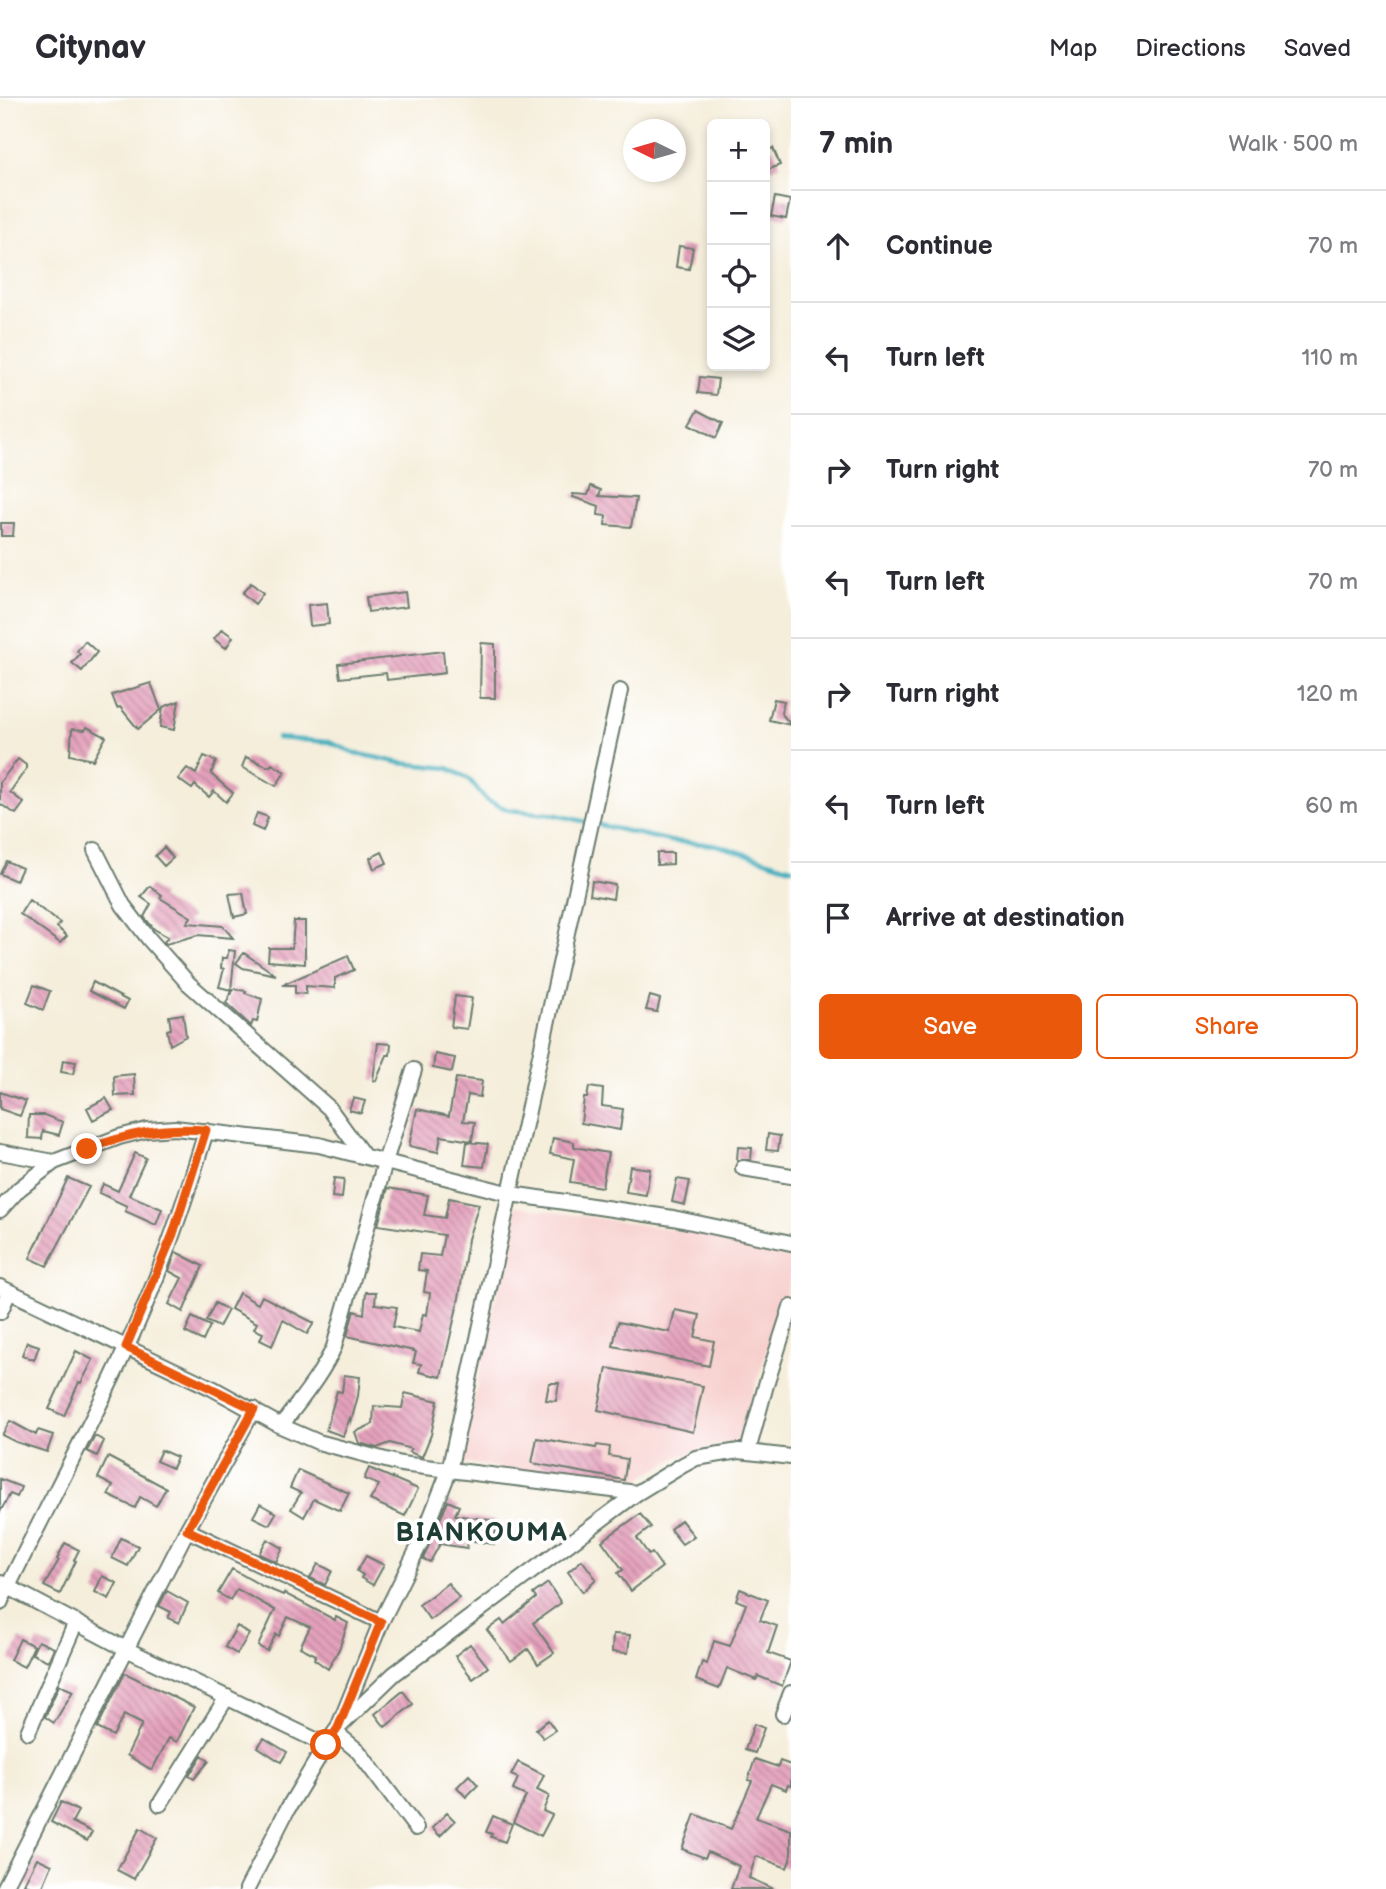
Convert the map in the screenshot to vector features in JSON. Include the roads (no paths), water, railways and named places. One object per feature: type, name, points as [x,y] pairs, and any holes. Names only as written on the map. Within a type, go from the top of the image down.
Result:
[{"type":"street","points":[[337,1730],[381,1622],[421,1542],[449,1471],[620,691]]},
{"type":"street","points":[[95,850],[123,905],[149,939],[188,983],[329,1108],[363,1155]]},
{"type":"street","points":[[281,1426],[314,1383],[334,1347],[385,1162],[414,1070]]},
{"type":"street","points":[[0,1210],[19,1189],[54,1162],[119,1138],[148,1130],[175,1128],[286,1140],[363,1155],[511,1194],[673,1218],[791,1243]]},
{"type":"street","points":[[0,1603],[4,1585],[126,1347],[173,1234],[206,1130]]},
{"type":"street","points":[[0,1152],[54,1162]]},
{"type":"street","points":[[743,1168],[791,1176]]},
{"type":"street","points":[[0,1312],[5,1289],[254,1409],[281,1426],[318,1442],[368,1457],[449,1471],[637,1493]]},
{"type":"street","points":[[748,1451],[765,1385],[790,1316]]},
{"type":"street","points":[[4,1889],[187,1530],[254,1409]]},
{"type":"street","points":[[247,1889],[287,1810],[326,1745],[337,1730],[415,1657],[637,1493],[696,1458],[748,1451],[791,1457]]},
{"type":"street","points":[[187,1530],[381,1622]]},
{"type":"street","points":[[4,1585],[126,1649],[326,1745]]},
{"type":"street","points":[[28,1732],[76,1622]]},
{"type":"street","points":[[783,1714],[791,1693]]},
{"type":"street","points":[[160,1804],[228,1697]]},
{"type":"street","points":[[337,1730],[358,1751],[416,1828]]},
{"type":"waterway","points":[[277,738],[329,742],[355,753],[401,763],[448,768],[469,779],[486,800],[509,810],[556,815],[670,841],[717,845],[791,868]]},
{"type":"district","name":"BIANKOUMA","points":[[482,1532]]}]
